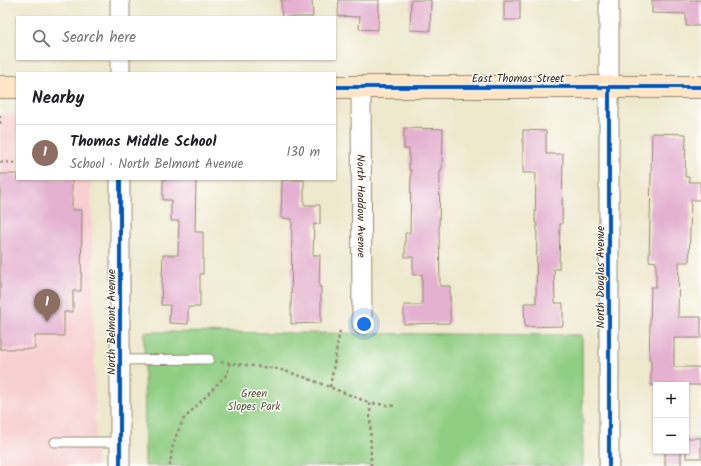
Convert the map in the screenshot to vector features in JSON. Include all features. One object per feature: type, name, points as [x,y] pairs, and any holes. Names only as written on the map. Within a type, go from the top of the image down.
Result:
[{"type":"street","points":[[120,0],[120,16]]},
{"type":"street","name":"North Douglas Avenue","points":[[609,0],[609,466]]},
{"type":"street","points":[[120,60],[120,72]]},
{"type":"street","points":[[0,87],[16,87]]},
{"type":"street","name":"East Thomas Street","points":[[336,87],[701,87]]},
{"type":"street","name":"North Haddow Avenue","points":[[361,87],[362,325]]},
{"type":"street","name":"North Belmont Avenue","points":[[120,180],[120,466]]},
{"type":"lane","points":[[120,360],[209,359]]},
{"type":"lane","points":[[55,442],[120,442]]},
{"type":"path","points":[[0,115],[0,126]]},
{"type":"path","points":[[0,162],[16,163]]},
{"type":"path","points":[[330,387],[340,330]]},
{"type":"path","points":[[209,359],[214,362],[278,370],[304,377],[370,403],[394,406]]},
{"type":"path","points":[[170,466],[172,449],[176,436],[184,420],[227,374],[230,363]]},
{"type":"path","points":[[370,403],[371,466]]},
{"type":"shaded area","points":[[0,114],[16,114],[16,180],[91,180],[96,466],[0,466]]},
{"type":"green space","name":"Green Slopes Park","points":[[144,332],[582,335],[583,466],[145,466]]},
{"type":"building","points":[[281,0],[312,0],[313,16],[282,16]]},
{"type":"building","points":[[339,0],[379,0],[378,30],[359,29],[360,17],[338,16]]},
{"type":"building","points":[[411,0],[431,0],[430,31],[410,30]]},
{"type":"building","points":[[504,0],[520,0],[520,20],[504,20]]},
{"type":"building","points":[[652,0],[701,0],[701,26],[686,26],[686,14],[652,13]]},
{"type":"building","points":[[404,128],[443,129],[442,170],[440,170],[440,286],[450,286],[450,323],[404,324],[404,305],[422,305],[422,274],[413,275],[413,257],[405,257],[405,233],[410,233],[411,170],[409,170],[409,149],[404,149]]},
{"type":"building","points":[[523,130],[546,131],[546,154],[563,154],[562,224],[560,224],[559,269],[554,269],[555,303],[563,303],[563,326],[525,327],[524,303],[536,303],[537,224],[535,223],[536,173],[523,173]]},
{"type":"building","points":[[652,133],[686,134],[685,177],[689,177],[689,182],[700,182],[700,200],[691,200],[689,262],[679,262],[678,317],[701,317],[701,338],[674,338],[674,367],[701,367],[701,385],[689,385],[689,382],[653,382],[653,385],[651,385],[651,360],[649,360],[651,287],[656,287],[656,262],[649,261]]},
{"type":"building","points":[[0,174],[16,174],[16,180],[72,180],[72,210],[82,210],[81,291],[73,291],[73,312],[64,312],[64,336],[35,336],[35,349],[0,349]]},
{"type":"building","points":[[163,180],[196,180],[195,232],[203,232],[203,274],[200,274],[200,307],[188,307],[188,324],[169,323],[170,305],[161,305],[163,255],[178,255],[179,221],[171,221],[171,200],[163,200]]},
{"type":"building","points":[[282,180],[304,180],[304,205],[320,205],[320,224],[314,224],[313,255],[320,255],[319,287],[321,287],[321,323],[291,324],[292,219],[281,218]]},
{"type":"building","points":[[689,438],[701,438],[701,458],[686,458],[686,454],[689,454]]},
{"type":"building","points":[[665,454],[681,454],[681,466],[665,466]]},
{"type":"cycle path","points":[[336,87],[701,87]]},
{"type":"cycle path","points":[[609,87],[609,466]]},
{"type":"cycle path","points":[[120,180],[120,466]]},
{"type":"place","name":"Thomas Middle School","points":[[47,322]]}]
